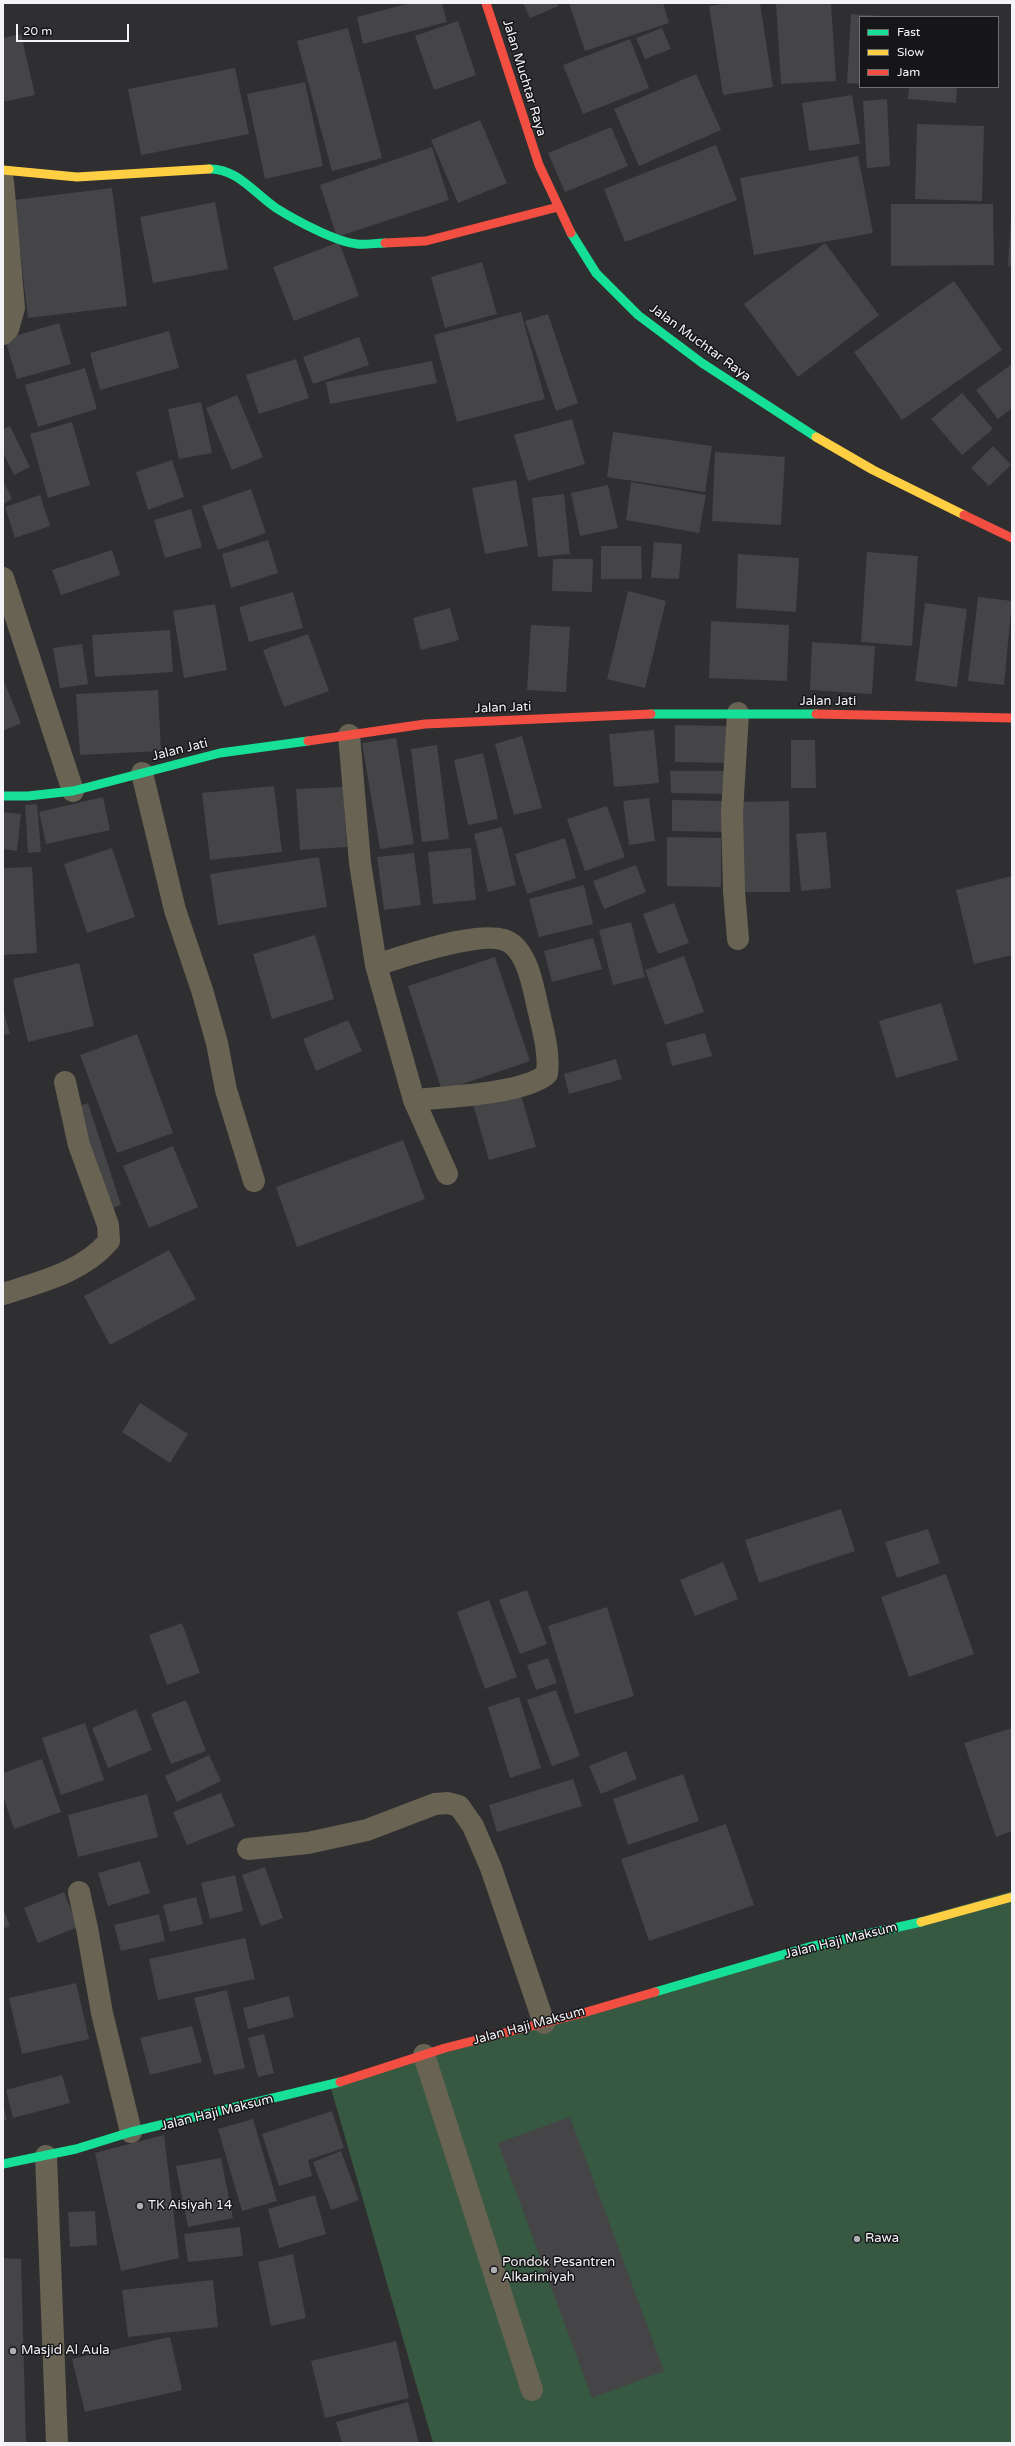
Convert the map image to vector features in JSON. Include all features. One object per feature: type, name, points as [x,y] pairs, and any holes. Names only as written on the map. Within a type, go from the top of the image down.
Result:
[{"type":"main road","name":"Jalan Muchtar Raya","points":[[486,3],[513,92],[535,156],[558,207],[585,258],[605,284],[670,340],[797,426],[873,470],[1012,538]]},
{"type":"main road","points":[[3,170],[54,173],[77,178],[216,170],[238,177],[276,208],[313,229],[356,244],[426,240],[558,207]]},
{"type":"main road","name":"Jalan Jati","points":[[3,796],[28,796],[73,791],[220,753],[425,724],[642,714],[738,713],[1012,718]]},
{"type":"main road","name":"Jalan Haji Maksum","points":[[3,2164],[46,2156],[116,2138],[131,2132],[330,2085],[424,2054],[544,2023],[809,1948],[942,1917],[1012,1897]]},
{"type":"street","points":[[3,181],[14,308],[8,329],[3,334]]},
{"type":"street","points":[[3,578],[73,791]]},
{"type":"street","points":[[738,713],[732,813],[734,890],[738,939]]},
{"type":"street","points":[[349,735],[360,863],[376,965],[414,1100],[447,1174]]},
{"type":"street","points":[[142,773],[175,910],[202,990],[217,1043],[226,1090],[254,1181]]},
{"type":"street","points":[[376,965],[465,940],[491,937],[511,942],[519,951],[532,983],[549,1061],[547,1074],[539,1082],[518,1087],[414,1100]]},
{"type":"street","points":[[3,1294],[51,1278],[78,1266],[101,1250],[109,1241],[108,1225],[80,1145],[65,1082]]},
{"type":"street","points":[[248,1849],[308,1843],[366,1830],[435,1804],[448,1803],[459,1806],[473,1826],[491,1868],[544,2023]]},
{"type":"street","points":[[79,1892],[102,2013],[131,2132]]},
{"type":"street","points":[[424,2054],[532,2390]]},
{"type":"street","points":[[46,2156],[57,2443]]},
{"type":"green space","points":[[1012,1891],[1012,2443],[433,2443],[330,2085]]},
{"type":"building","points":[[410,3],[442,3],[447,22],[363,44],[357,17]]},
{"type":"building","points":[[523,3],[557,3],[559,6],[530,18]]},
{"type":"building","points":[[569,3],[663,3],[669,23],[585,51]]},
{"type":"building","points":[[731,3],[760,3],[773,87],[723,95],[709,6]]},
{"type":"building","points":[[776,3],[831,3],[836,81],[781,84]]},
{"type":"building","points":[[851,14],[882,16],[859,16],[859,84],[847,83]]},
{"type":"building","points":[[458,21],[476,75],[434,90],[415,36]]},
{"type":"building","points":[[348,28],[382,158],[332,171],[297,41]]},
{"type":"building","points":[[662,28],[671,49],[645,59],[636,38]]},
{"type":"building","points":[[21,34],[35,95],[3,102],[3,38]]},
{"type":"building","points":[[630,39],[649,88],[583,114],[563,65]]},
{"type":"building","points":[[235,68],[249,134],[141,155],[128,89]]},
{"type":"building","points":[[696,74],[721,130],[639,166],[614,109]]},
{"type":"building","points":[[305,82],[323,166],[265,179],[247,94]]},
{"type":"building","points":[[909,88],[957,88],[956,103],[908,99]]},
{"type":"building","points":[[852,95],[860,144],[809,151],[802,103]]},
{"type":"building","points":[[887,99],[890,166],[867,168],[863,101]]},
{"type":"building","points":[[480,120],[507,183],[458,203],[431,140]]},
{"type":"building","points":[[917,124],[984,126],[982,201],[915,199]]},
{"type":"building","points":[[611,127],[628,166],[565,192],[548,153]]},
{"type":"building","points":[[716,145],[737,200],[625,242],[604,189]]},
{"type":"building","points":[[432,147],[449,200],[337,237],[320,185]]},
{"type":"building","points":[[858,156],[873,233],[754,255],[740,178]]},
{"type":"building","points":[[112,188],[127,306],[28,318],[14,200]]},
{"type":"building","points":[[215,202],[228,269],[153,283],[140,217]]},
{"type":"building","points":[[891,204],[993,204],[994,265],[891,266]]},
{"type":"building","points":[[1012,216],[1012,267],[1008,266]]},
{"type":"building","points":[[339,242],[359,296],[294,321],[273,267]]},
{"type":"building","points":[[825,243],[879,315],[798,377],[744,304]]},
{"type":"building","points":[[482,262],[497,314],[445,328],[431,277]]},
{"type":"building","points":[[954,281],[1002,350],[902,420],[854,352]]},
{"type":"building","points":[[521,312],[545,399],[457,422],[434,335]]},
{"type":"building","points":[[548,314],[578,403],[556,411],[525,321]]},
{"type":"building","points":[[59,323],[71,364],[17,379],[5,339]]},
{"type":"building","points":[[169,331],[179,368],[100,390],[90,353]]},
{"type":"building","points":[[359,337],[369,365],[313,384],[303,357]]},
{"type":"building","points":[[296,359],[309,398],[259,414],[246,375]]},
{"type":"building","points":[[432,361],[437,383],[330,404],[326,382]]},
{"type":"building","points":[[1012,364],[1012,408],[998,419],[976,390]]},
{"type":"building","points":[[85,368],[97,409],[38,427],[25,385]]},
{"type":"building","points":[[962,393],[993,429],[962,455],[931,419]]},
{"type":"building","points":[[237,395],[263,457],[232,470],[206,408]]},
{"type":"building","points":[[201,402],[212,453],[179,459],[168,409]]},
{"type":"building","points":[[572,419],[585,464],[528,481],[514,435]]},
{"type":"building","points":[[72,422],[90,485],[48,498],[30,434]]},
{"type":"building","points":[[10,426],[30,467],[14,475],[3,453],[3,429]]},
{"type":"building","points":[[613,432],[712,446],[705,492],[607,477]]},
{"type":"building","points":[[993,446],[1011,465],[989,486],[971,468]]},
{"type":"building","points":[[715,452],[785,457],[781,525],[712,521]]},
{"type":"building","points":[[172,460],[184,497],[148,510],[136,472]]},
{"type":"building","points":[[3,480],[12,499],[3,504]]},
{"type":"building","points":[[516,480],[528,546],[485,554],[472,488]]},
{"type":"building","points":[[631,482],[706,495],[699,533],[626,520]]},
{"type":"building","points":[[608,485],[618,528],[580,536],[571,493]]},
{"type":"building","points":[[251,489],[266,533],[218,550],[202,506]]},
{"type":"building","points":[[564,494],[570,554],[538,557],[532,498]]},
{"type":"building","points":[[40,495],[50,526],[15,538],[5,507]]},
{"type":"building","points":[[191,509],[202,547],[165,558],[154,520]]},
{"type":"building","points":[[268,540],[278,573],[231,588],[222,554]]},
{"type":"building","points":[[654,542],[682,544],[679,579],[651,578]]},
{"type":"building","points":[[601,546],[641,546],[642,579],[601,579]]},
{"type":"building","points":[[112,550],[120,575],[61,595],[52,570]]},
{"type":"building","points":[[867,552],[918,556],[912,646],[861,642]]},
{"type":"building","points":[[738,554],[799,558],[796,612],[736,608]]},
{"type":"building","points":[[553,559],[593,559],[592,592],[552,591]]},
{"type":"building","points":[[628,591],[666,601],[645,688],[607,679]]},
{"type":"building","points":[[293,592],[303,628],[249,642],[239,607]]},
{"type":"building","points":[[978,597],[1012,601],[1004,685],[968,681]]},
{"type":"building","points":[[925,603],[967,609],[957,687],[915,681]]},
{"type":"building","points":[[215,604],[227,670],[184,678],[173,611]]},
{"type":"building","points":[[450,608],[459,640],[421,650],[413,618]]},
{"type":"building","points":[[711,621],[789,625],[787,681],[709,678]]},
{"type":"building","points":[[531,625],[570,627],[566,692],[527,690]]},
{"type":"building","points":[[170,630],[173,672],[95,677],[92,635]]},
{"type":"building","points":[[308,634],[329,691],[284,707],[263,650]]},
{"type":"building","points":[[812,642],[875,646],[872,694],[810,690]]},
{"type":"building","points":[[82,644],[88,684],[60,688],[53,648]]},
{"type":"building","points":[[3,679],[21,723],[3,731]]},
{"type":"building","points":[[158,690],[161,751],[80,755],[76,694]]},
{"type":"building","points":[[675,725],[726,726],[726,763],[675,762]]},
{"type":"building","points":[[654,730],[659,783],[614,787],[609,734]]},
{"type":"building","points":[[522,736],[542,808],[514,815],[495,744]]},
{"type":"building","points":[[396,738],[414,844],[380,849],[362,743]]},
{"type":"building","points":[[791,740],[815,740],[816,788],[791,788]]},
{"type":"building","points":[[437,745],[449,839],[422,842],[411,749]]},
{"type":"building","points":[[483,753],[498,819],[468,825],[454,760]]},
{"type":"building","points":[[670,771],[727,771],[728,794],[671,793]]},
{"type":"building","points":[[274,786],[282,852],[210,860],[202,793]]},
{"type":"building","points":[[343,787],[347,847],[300,850],[296,789]]},
{"type":"building","points":[[103,797],[110,830],[46,844],[39,812]]},
{"type":"building","points":[[649,798],[655,841],[629,845],[623,801]]},
{"type":"building","points":[[672,800],[725,801],[724,832],[672,831]]},
{"type":"building","points":[[789,801],[790,892],[739,892],[738,802]]},
{"type":"building","points":[[37,804],[41,852],[28,853],[25,805]]},
{"type":"building","points":[[607,806],[625,857],[585,871],[567,819]]},
{"type":"building","points":[[3,812],[21,814],[17,851],[3,849]]},
{"type":"building","points":[[502,827],[516,885],[488,892],[474,834]]},
{"type":"building","points":[[826,832],[831,888],[801,891],[796,834]]},
{"type":"building","points":[[667,837],[721,838],[721,887],[667,886]]},
{"type":"building","points":[[565,838],[576,878],[527,894],[515,854]]},
{"type":"building","points":[[112,848],[135,917],[87,933],[64,864]]},
{"type":"building","points":[[471,848],[476,900],[433,904],[428,852]]},
{"type":"building","points":[[414,853],[421,905],[384,910],[377,857]]},
{"type":"building","points":[[319,857],[327,907],[218,925],[210,874]]},
{"type":"building","points":[[636,865],[646,892],[604,909],[593,881]]},
{"type":"building","points":[[32,867],[37,953],[3,955],[3,868]]},
{"type":"building","points":[[1012,876],[1012,955],[974,964],[956,890]]},
{"type":"building","points":[[584,885],[593,924],[539,937],[529,899]]},
{"type":"building","points":[[674,903],[689,943],[658,954],[643,914]]},
{"type":"building","points":[[631,922],[645,977],[613,985],[599,930]]},
{"type":"building","points":[[315,935],[334,999],[272,1019],[253,954]]},
{"type":"building","points":[[593,938],[602,969],[552,982],[544,951]]},
{"type":"building","points":[[684,956],[704,1012],[665,1025],[645,970]]},
{"type":"building","points":[[495,957],[530,1061],[442,1091],[408,986]]},
{"type":"building","points":[[79,963],[94,1026],[28,1042],[13,979]]},
{"type":"building","points":[[941,1003],[958,1060],[896,1078],[879,1021]]},
{"type":"building","points":[[3,1009],[10,1034],[3,1035]]},
{"type":"building","points":[[348,1020],[362,1051],[316,1071],[303,1039]]},
{"type":"building","points":[[705,1033],[712,1056],[672,1066],[666,1043]]},
{"type":"building","points":[[137,1034],[173,1133],[117,1153],[80,1055]]},
{"type":"building","points":[[616,1059],[622,1079],[569,1094],[564,1074]]},
{"type":"building","points":[[520,1091],[536,1147],[489,1160],[473,1104]]},
{"type":"building","points":[[88,1103],[121,1205],[107,1210],[74,1108]]},
{"type":"building","points":[[403,1140],[425,1199],[297,1247],[276,1187]]},
{"type":"building","points":[[173,1146],[198,1207],[149,1228],[123,1166]]},
{"type":"building","points":[[169,1250],[196,1299],[110,1345],[84,1296]]},
{"type":"building","points":[[140,1403],[188,1434],[170,1463],[122,1432]]},
{"type":"building","points":[[841,1509],[855,1551],[759,1583],[745,1540]]},
{"type":"building","points":[[928,1529],[940,1563],[897,1578],[885,1542]]},
{"type":"building","points":[[723,1562],[738,1599],[695,1616],[680,1580]]},
{"type":"building","points":[[946,1574],[974,1654],[909,1677],[881,1597]]},
{"type":"building","points":[[527,1590],[547,1644],[520,1654],[499,1600]]},
{"type":"building","points":[[489,1600],[517,1677],[485,1689],[457,1612]]},
{"type":"building","points":[[607,1607],[634,1696],[575,1714],[548,1626]]},
{"type":"building","points":[[182,1623],[200,1673],[167,1685],[149,1635]]},
{"type":"building","points":[[548,1658],[557,1683],[536,1690],[527,1665]]},
{"type":"building","points":[[556,1690],[580,1756],[552,1766],[527,1700]]},
{"type":"building","points":[[519,1697],[541,1768],[510,1778],[488,1707]]},
{"type":"building","points":[[186,1700],[206,1751],[171,1764],[151,1714]]},
{"type":"building","points":[[136,1709],[152,1750],[108,1768],[92,1728]]},
{"type":"building","points":[[85,1723],[104,1780],[61,1795],[42,1738]]},
{"type":"building","points":[[1012,1728],[1012,1831],[996,1837],[964,1743]]},
{"type":"building","points":[[626,1751],[637,1779],[601,1794],[589,1766]]},
{"type":"building","points":[[209,1755],[221,1781],[177,1802],[165,1776]]},
{"type":"building","points":[[42,1759],[61,1812],[14,1829],[3,1796],[3,1773]]},
{"type":"building","points":[[683,1774],[699,1821],[628,1845],[613,1799]]},
{"type":"building","points":[[573,1779],[582,1806],[497,1832],[489,1805]]},
{"type":"building","points":[[221,1793],[235,1826],[187,1845],[173,1812]]},
{"type":"building","points":[[147,1794],[158,1837],[78,1857],[68,1815]]},
{"type":"building","points":[[726,1824],[754,1905],[649,1941],[621,1859]]},
{"type":"building","points":[[140,1861],[150,1893],[108,1906],[98,1873]]},
{"type":"building","points":[[265,1867],[283,1918],[261,1926],[242,1875]]},
{"type":"building","points":[[235,1875],[243,1911],[210,1919],[201,1883]]},
{"type":"building","points":[[64,1892],[78,1927],[38,1943],[24,1908]]},
{"type":"building","points":[[196,1897],[203,1924],[170,1932],[163,1905]]},
{"type":"building","points":[[3,1907],[10,1926],[3,1929]]},
{"type":"building","points":[[159,1914],[165,1941],[121,1951],[114,1925]]},
{"type":"building","points":[[245,1938],[255,1979],[158,2000],[149,1959]]},
{"type":"building","points":[[76,1983],[89,2039],[22,2054],[9,1998]]},
{"type":"building","points":[[227,1990],[245,2068],[214,2075],[194,1998]]},
{"type":"building","points":[[289,1996],[294,2017],[248,2029],[243,2008]]},
{"type":"building","points":[[192,2026],[202,2062],[150,2075],[140,2038]]},
{"type":"building","points":[[264,2034],[274,2073],[258,2077],[248,2038]]},
{"type":"building","points":[[62,2075],[70,2103],[13,2118],[6,2090]]},
{"type":"building","points":[[3,2103],[7,2120],[3,2121]]},
{"type":"building","points":[[332,2111],[344,2148],[308,2160],[312,2176],[279,2186],[262,2134]]},
{"type":"building","points":[[570,2117],[664,2371],[592,2398],[498,2143]]},
{"type":"building","points":[[253,2119],[277,2201],[242,2211],[218,2129]]},
{"type":"building","name":"TK Aisiyah 14","points":[[164,2135],[179,2258],[121,2271],[95,2153]]},
{"type":"building","points":[[341,2151],[359,2200],[331,2210],[313,2162]]},
{"type":"building","points":[[221,2158],[233,2218],[188,2227],[176,2166]]},
{"type":"building","points":[[315,2195],[326,2234],[279,2248],[268,2209]]},
{"type":"building","points":[[95,2211],[97,2245],[70,2247],[68,2212]]},
{"type":"building","points":[[240,2227],[243,2256],[188,2262],[184,2234]]},
{"type":"building","points":[[293,2254],[306,2318],[271,2326],[258,2262]]},
{"type":"building","name":"Masjid Al Aula","points":[[3,2258],[21,2259],[26,2443],[3,2443]]},
{"type":"building","points":[[213,2280],[218,2327],[128,2337],[122,2290]]},
{"type":"building","points":[[170,2337],[182,2390],[85,2412],[72,2359]]},
{"type":"building","points":[[396,2341],[409,2398],[325,2418],[311,2361]]},
{"type":"building","points":[[408,2402],[419,2443],[342,2443],[336,2422]]},
{"type":"traffic: fast","points":[[209,169],[219,170],[237,177],[276,208],[327,235],[357,244],[385,243]]},
{"type":"traffic: fast","points":[[571,233],[596,273],[638,315],[702,363],[816,437]]},
{"type":"traffic: fast","points":[[651,714],[816,714]]},
{"type":"traffic: fast","points":[[3,796],[28,796],[73,791],[220,753],[308,741]]},
{"type":"traffic: fast","points":[[655,1992],[809,1947],[921,1922]]},
{"type":"traffic: fast","points":[[3,2164],[76,2149],[131,2132],[340,2082]]},
{"type":"traffic: slow","points":[[3,170],[77,177],[209,169]]},
{"type":"traffic: slow","points":[[816,437],[873,470],[964,515]]},
{"type":"traffic: slow","points":[[921,1922],[1012,1897]]},
{"type":"traffic: jam","points":[[486,3],[539,165],[571,233]]},
{"type":"traffic: jam","points":[[385,243],[426,241],[558,207]]},
{"type":"traffic: jam","points":[[964,515],[1012,538]]},
{"type":"traffic: jam","points":[[308,741],[425,724],[651,714]]},
{"type":"traffic: jam","points":[[816,714],[1012,718]]},
{"type":"traffic: jam","points":[[340,2082],[445,2048],[583,2013],[655,1992]]},
{"type":"place","name":"TK Aisiyah 14","points":[[140,2206]]},
{"type":"place","name":"Rawa","points":[[857,2239]]},
{"type":"place","name":"Pondok Pesantren Alkarimiyah","points":[[494,2270]]},
{"type":"place","name":"Masjid Al Aula","points":[[13,2351]]}]
